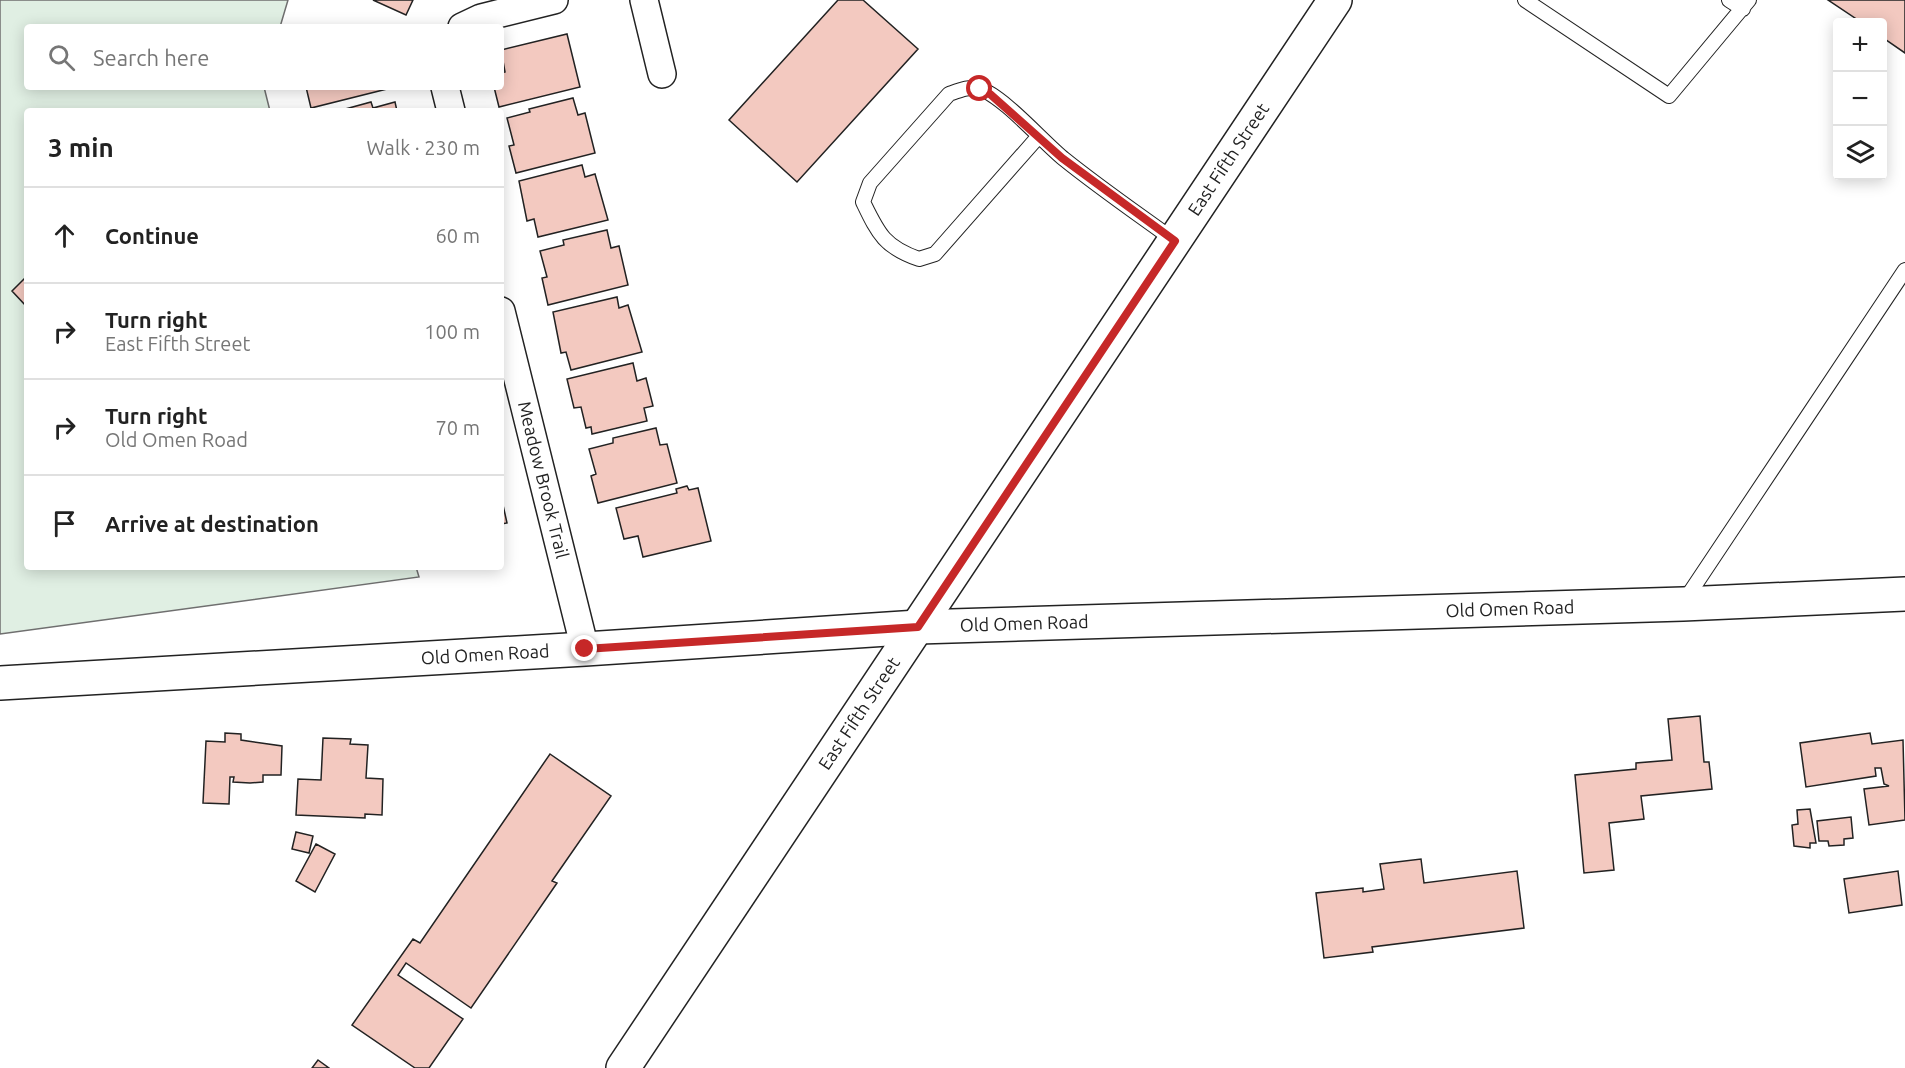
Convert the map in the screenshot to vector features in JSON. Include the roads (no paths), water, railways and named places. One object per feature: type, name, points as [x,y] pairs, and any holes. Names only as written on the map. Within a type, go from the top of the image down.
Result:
[{"type":"street","points":[[468,24],[481,18],[555,0]]},
{"type":"street","points":[[644,0],[662,74]]},
{"type":"street","name":"East Fifth Street","points":[[623,1068],[1335,0]]},
{"type":"street","points":[[446,90],[450,108]]},
{"type":"street","name":"Meadow Brook Trail","points":[[504,324],[585,649]]},
{"type":"street","name":"Old Omen Road","points":[[0,683],[918,627],[1683,604],[1905,594]]},
{"type":"lane","points":[[1525,0],[1669,96],[1746,4],[1729,0]]},
{"type":"lane","points":[[1038,137],[935,254],[919,259],[889,246],[877,230],[863,202],[870,183],[950,94],[967,88],[980,89],[990,94],[1062,158],[1175,241]]},
{"type":"lane","points":[[1683,604],[1905,270]]}]
